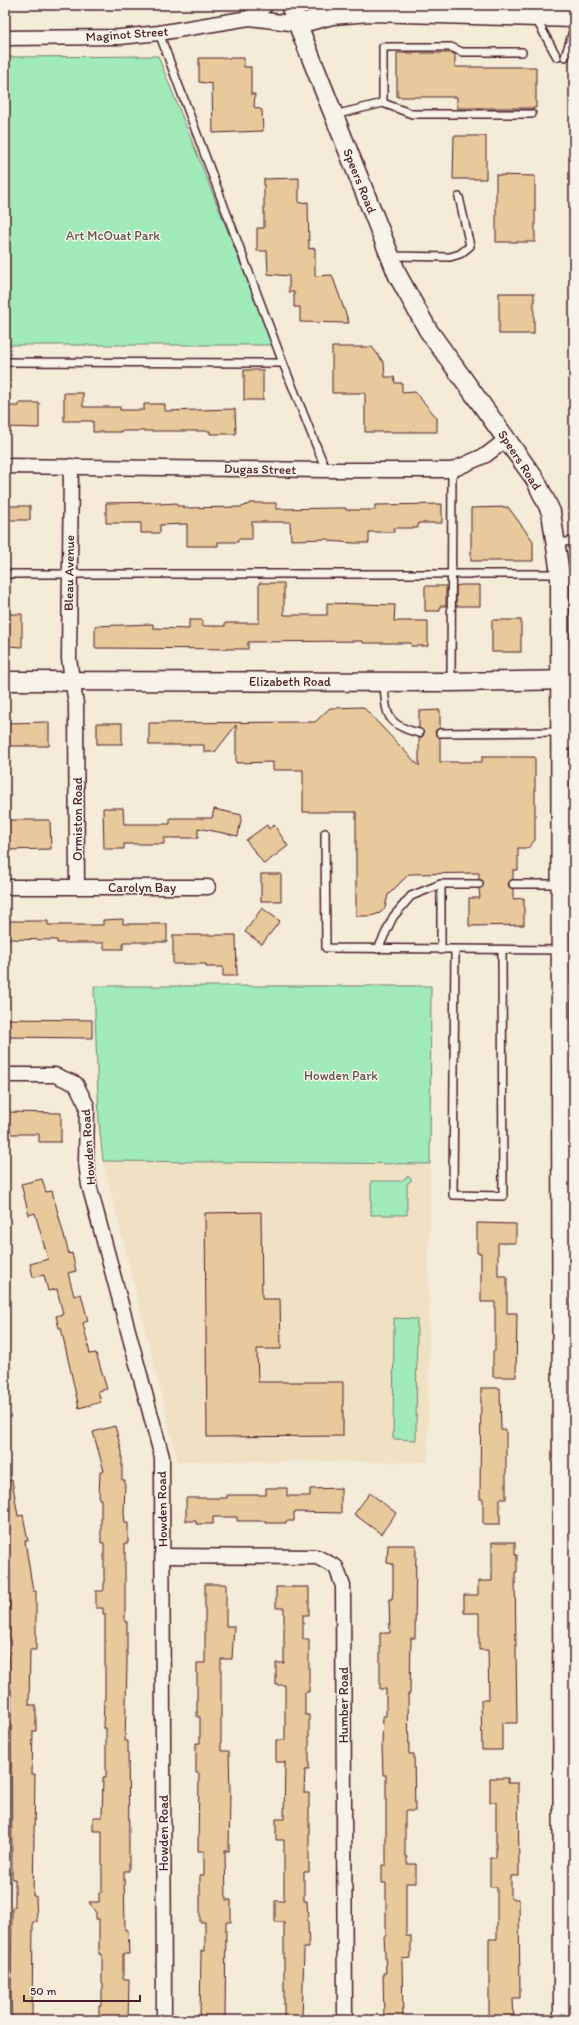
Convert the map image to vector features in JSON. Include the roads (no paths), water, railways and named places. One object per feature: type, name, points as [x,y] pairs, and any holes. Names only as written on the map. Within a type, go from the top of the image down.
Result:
[{"type":"street","name":"Maginot Street","points":[[249,18],[266,5]]},
{"type":"street","name":"Speers Road","points":[[290,5],[398,276],[428,330],[535,479],[551,512],[556,543],[560,574],[567,680],[565,740],[567,865],[561,884],[561,950],[567,992],[568,1107],[564,1220],[568,1333],[565,1447],[568,1560],[565,1674],[568,1776],[568,1968],[563,2020]]},
{"type":"street","name":"Maginot Street","points":[[5,38],[120,37],[159,33],[249,18],[298,24],[332,15],[370,12],[574,18]]},
{"type":"street","name":"Dugas Street","points":[[5,466],[452,470],[486,455],[507,439]]},
{"type":"street","name":"Bleau Avenue","points":[[70,466],[68,659],[71,680]]},
{"type":"street","name":"Elizabeth Road","points":[[5,680],[384,682],[567,680]]},
{"type":"street","name":"Ormiston Road","points":[[71,680],[76,704],[77,887]]},
{"type":"street","points":[[5,887],[77,887]]},
{"type":"street","name":"Carolyn Bay","points":[[77,887],[208,887]]},
{"type":"street","name":"Howden Road","points":[[5,1075],[56,1075],[76,1084],[87,1106],[86,1163],[89,1185],[162,1457],[164,2020]]},
{"type":"street","name":"Humber Road","points":[[163,1556],[317,1556],[336,1567],[342,1586],[345,2020]]},
{"type":"lane","points":[[534,17],[557,57]]},
{"type":"lane","points":[[565,57],[574,28]]},
{"type":"lane","points":[[159,33],[283,363],[326,470]]},
{"type":"lane","points":[[383,103],[383,46],[451,46],[462,52],[522,52]]},
{"type":"lane","points":[[334,115],[383,103],[412,114],[532,114]]},
{"type":"lane","points":[[390,256],[450,257],[460,254],[470,246],[458,197]]},
{"type":"lane","points":[[5,362],[283,363]]},
{"type":"lane","points":[[451,682],[452,470]]},
{"type":"lane","points":[[556,543],[574,541]]},
{"type":"lane","points":[[5,574],[560,574]]},
{"type":"lane","points":[[384,682],[386,713],[393,722],[404,729],[419,733]]},
{"type":"lane","points":[[440,733],[565,740]]},
{"type":"lane","points":[[326,833],[326,948],[561,950]]},
{"type":"lane","points":[[378,949],[393,917],[411,896],[441,884],[479,884]]},
{"type":"lane","points":[[441,884],[442,950]]},
{"type":"lane","points":[[513,884],[561,884]]},
{"type":"lane","points":[[454,950],[453,1195],[503,1196],[502,950]]},
{"type":"park label","name":"Art McOuat Park","points":[[113,235]]},
{"type":"park label","name":"Howden Park","points":[[341,1075]]}]
